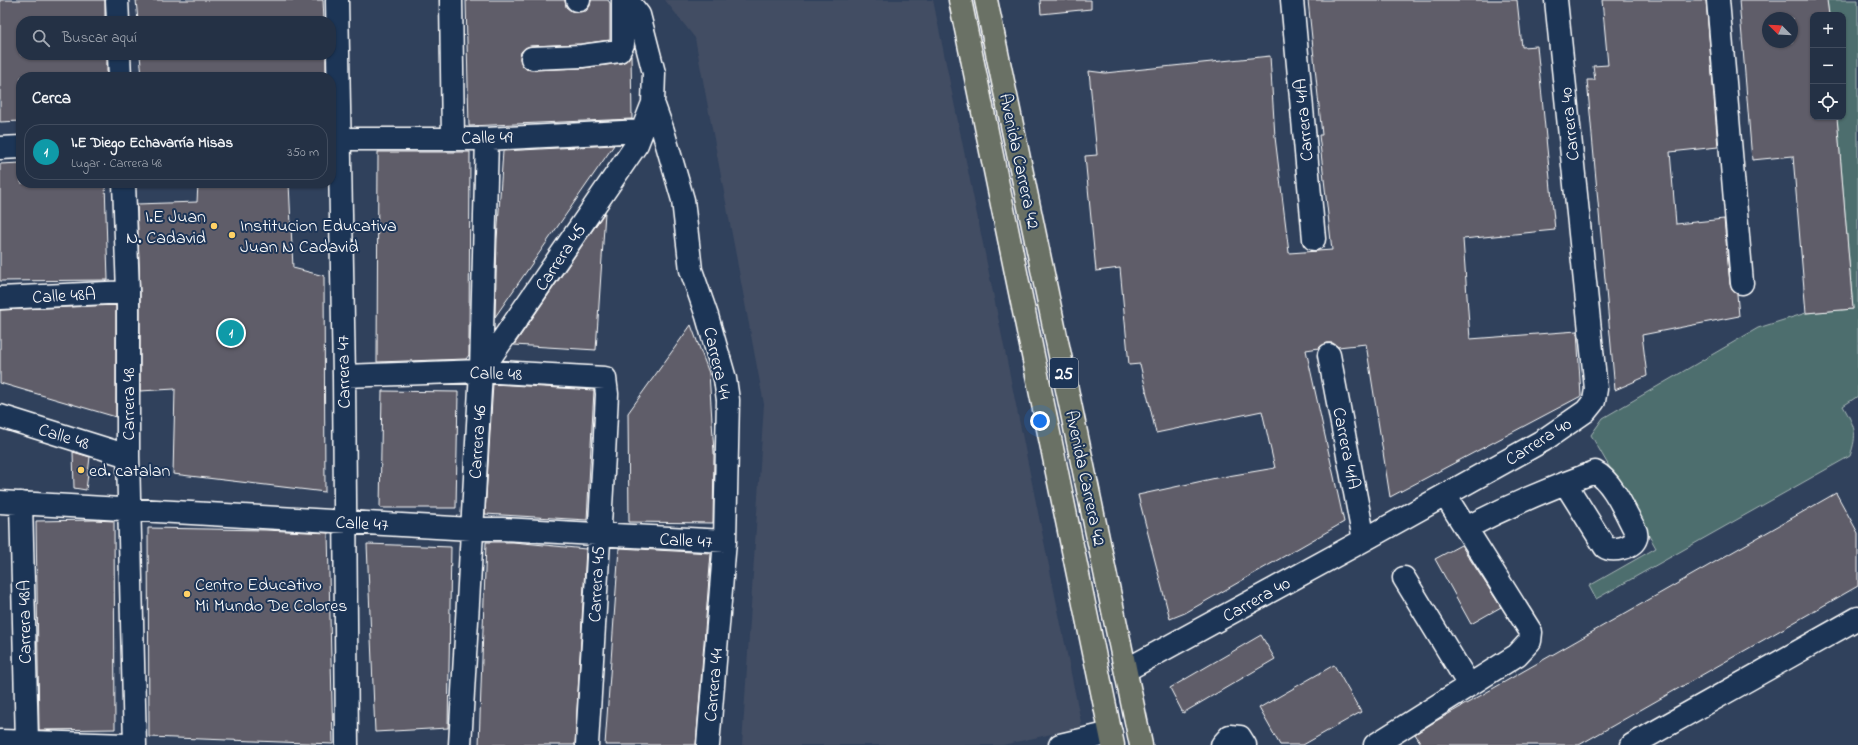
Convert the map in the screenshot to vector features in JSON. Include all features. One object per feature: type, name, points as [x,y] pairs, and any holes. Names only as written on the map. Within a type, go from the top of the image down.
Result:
[{"type":"highway","name":"Avenida Carrera 42","points":[[960,0],[1112,739]]},
{"type":"highway","name":"Avenida Carrera 42","points":[[986,0],[1141,745]]},
{"type":"street","points":[[117,0],[118,16]]},
{"type":"street","name":"Carrera 47","points":[[336,72],[337,0]]},
{"type":"street","points":[[451,0],[453,138]]},
{"type":"street","points":[[532,58],[582,56],[619,51],[623,44],[623,0]]},
{"type":"street","name":"Carrera 41A","points":[[1292,0],[1314,239]]},
{"type":"street","name":"Carrera 40","points":[[1126,670],[1544,440],[1586,411],[1594,401],[1596,389],[1587,285],[1556,0]]},
{"type":"street","points":[[1718,0],[1742,283]]},
{"type":"street","name":"Carrera 44","points":[[633,7],[654,73],[653,103],[663,131],[683,200],[691,270],[707,316],[725,379],[728,400],[725,542],[708,745]]},
{"type":"street","points":[[119,60],[120,72]]},
{"type":"street","name":"Carrera 45","points":[[481,372],[637,144],[653,103]]},
{"type":"street","name":"Calle 49","points":[[336,139],[487,139],[642,131]]},
{"type":"street","name":"Carrera 46","points":[[460,745],[481,372],[487,139]]},
{"type":"street","points":[[0,148],[16,147]]},
{"type":"street","name":"Carrera 47","points":[[336,165],[344,376],[346,745]]},
{"type":"street","name":"Carrera 48","points":[[124,188],[128,292],[128,456],[135,745]]},
{"type":"street","name":"Calle 48A","points":[[0,298],[128,292]]},
{"type":"street","name":"Carrera 41A","points":[[1329,355],[1364,540]]},
{"type":"street","name":"Calle 48","points":[[344,376],[481,372],[605,378],[607,394],[606,422]]},
{"type":"street","name":"Calle 48","points":[[0,416],[128,456]]},
{"type":"street","name":"Carrera 45","points":[[587,745],[598,536],[606,422]]},
{"type":"street","points":[[1466,528],[1511,505],[1565,483]]},
{"type":"street","points":[[1383,743],[1469,685],[1516,656],[1530,641],[1531,632],[1445,495]]},
{"type":"street","name":"Calle 47","points":[[11,502],[471,529],[502,529],[598,536],[725,542]]},
{"type":"street","name":"Carrera 48A","points":[[11,502],[27,742]]},
{"type":"street","points":[[1404,578],[1469,685]]},
{"type":"street","points":[[1632,745],[1858,618]]},
{"type":"street","points":[[1222,745],[1230,736],[1240,737],[1245,745]]},
{"type":"street","points":[[1060,745],[1112,739]]},
{"type":"street","points":[[0,741],[128,745]]},
{"type":"shaded area","points":[[665,0],[933,0],[1082,727],[1003,745],[742,745],[764,404],[695,38]]},
{"type":"green space","points":[[1827,0],[1858,0],[1858,396],[1843,406],[1854,430],[1854,441],[1850,456],[1596,599],[1589,586],[1656,548],[1591,435],[1603,418],[1758,328],[1806,313],[1853,309],[1837,120],[1846,120],[1846,12],[1829,12]]},
{"type":"building","points":[[0,0],[105,0],[105,16],[16,16],[16,60],[107,60],[107,72],[16,72],[16,121],[0,122]]},
{"type":"building","points":[[136,0],[323,0],[324,16],[138,16]]},
{"type":"building","points":[[466,0],[565,0],[566,7],[571,11],[577,12],[586,11],[590,6],[591,0],[608,0],[610,3],[610,40],[581,44],[531,46],[525,48],[521,52],[520,59],[522,65],[526,69],[532,70],[583,68],[621,63],[626,61],[631,55],[632,119],[469,126]]},
{"type":"building","points":[[1040,0],[1091,0],[1091,9],[1041,14]]},
{"type":"building","points":[[1308,0],[1517,0],[1522,47],[1537,46],[1555,230],[1463,239],[1470,339],[1577,331],[1581,396],[1390,497],[1366,344],[1338,347],[1333,343],[1327,343],[1319,348],[1306,350],[1344,522],[1185,613],[1170,619],[1138,495],[1216,478],[1275,468],[1262,411],[1156,433],[1140,364],[1129,365],[1120,268],[1096,271],[1085,156],[1097,155],[1089,71],[1105,73],[1270,56],[1275,137],[1289,253],[1332,250],[1319,135],[1322,135]]},
{"type":"building","points":[[1602,0],[1706,0],[1718,147],[1670,152],[1676,224],[1724,219],[1730,284],[1732,290],[1737,294],[1739,316],[1642,335],[1647,376],[1615,390],[1587,80],[1595,80],[1593,66],[1608,65]]},
{"type":"building","points":[[1739,0],[1827,0],[1829,12],[1810,12],[1810,120],[1837,120],[1853,309],[1806,313],[1793,156],[1752,160]]},
{"type":"building","points":[[140,60],[326,60],[326,72],[142,72]]},
{"type":"building","points":[[614,145],[495,317],[497,240],[503,151]]},
{"type":"building","points":[[378,152],[470,152],[469,355],[466,359],[377,362]]},
{"type":"building","points":[[16,163],[16,188],[105,188],[108,280],[0,281],[0,164]]},
{"type":"building","points":[[198,188],[289,188],[293,268],[324,276],[325,492],[173,474],[175,389],[140,391],[140,292],[137,204],[197,202]]},
{"type":"building","points":[[605,212],[596,350],[514,345]]},
{"type":"building","points":[[116,305],[116,417],[0,383],[0,310]]},
{"type":"building","points":[[691,325],[709,373],[714,453],[713,523],[629,522],[628,413]]},
{"type":"building","points":[[493,384],[594,390],[587,520],[485,514]]},
{"type":"building","points":[[382,391],[458,392],[456,508],[380,508]]},
{"type":"building","name":"ed. catalan","points":[[73,452],[90,457],[86,490],[74,488]]},
{"type":"building","points":[[1836,493],[1858,533],[1858,586],[1579,745],[1422,745],[1415,734],[1436,721]]},
{"type":"building","points":[[36,521],[114,521],[115,729],[39,730]]},
{"type":"building","points":[[148,528],[265,530],[328,533],[333,744],[149,737]]},
{"type":"building","points":[[486,542],[513,542],[586,549],[575,745],[479,745]]},
{"type":"building","points":[[367,544],[451,547],[448,728],[375,732]]},
{"type":"building","points":[[1461,545],[1501,607],[1471,624],[1435,559]]},
{"type":"building","points":[[619,548],[711,553],[696,745],[605,745]]},
{"type":"building","points":[[1261,635],[1275,659],[1183,713],[1170,688]]},
{"type":"building","points":[[1334,665],[1361,712],[1303,745],[1280,745],[1259,708]]},
{"type":"place","name":"I.E Juan N. Cadavid","points":[[214,226]]},
{"type":"place","name":"Institucion Educativa Juan N Cadavid","points":[[232,235]]},
{"type":"place","name":"I.E Diego Echavarría Misas","points":[[231,333]]},
{"type":"place","name":"ed. catalan","points":[[81,470]]},
{"type":"place","name":"Centro Educativo Mi Mundo De Colores","points":[[187,594]]}]
